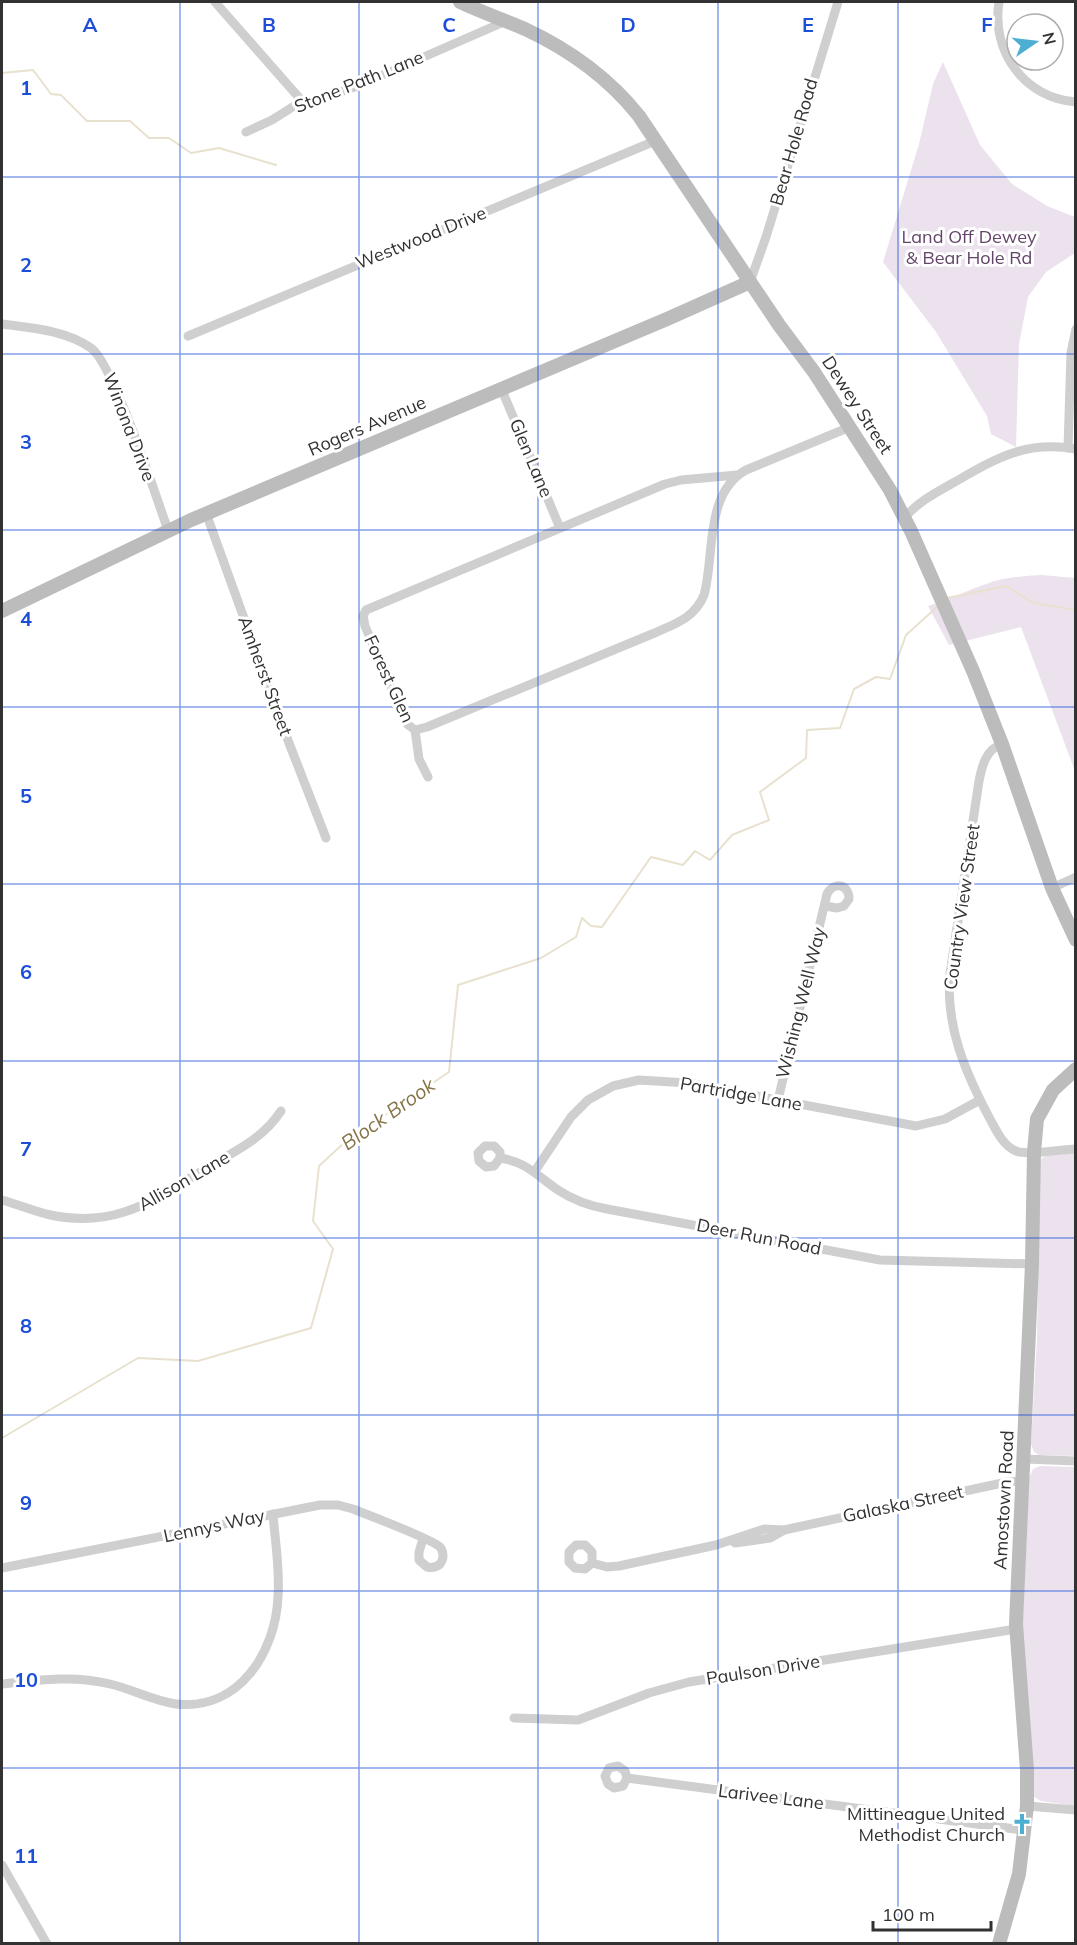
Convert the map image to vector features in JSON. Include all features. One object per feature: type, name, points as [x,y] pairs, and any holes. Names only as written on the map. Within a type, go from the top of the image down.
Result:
[{"type":"main road","name":"Dewey Street","points":[[460,2],[559,46],[597,72],[632,107],[750,282],[814,372],[890,490],[904,518],[1002,744],[1052,888],[1076,940]]},
{"type":"main road","name":"Rogers Avenue","points":[[2,611],[206,513],[750,282]]},
{"type":"main road","name":"Amostown Road","points":[[999,1944],[1018,1874],[1027,1806],[1027,1770],[1016,1629],[1025,1459],[1034,1152],[1037,1119],[1053,1090],[1076,1069]]},
{"type":"street","points":[[215,2],[302,101]]},
{"type":"street","name":"Bear Hole Road","points":[[750,282],[838,2]]},
{"type":"street","points":[[999,2],[1000,37],[1013,67],[1023,79],[1037,89],[1057,99],[1076,102]]},
{"type":"street","name":"Stone Path Lane","points":[[246,132],[272,120],[302,101],[314,101],[355,87],[506,21]]},
{"type":"street","name":"Westwood Drive","points":[[188,336],[655,141]]},
{"type":"street","name":"Winona Drive","points":[[2,324],[63,335],[83,343],[96,352],[112,382],[168,530]]},
{"type":"street","points":[[904,518],[918,504],[996,459],[1030,449],[1072,449],[1071,353],[1076,328]]},
{"type":"street","name":"Glen Lane","points":[[501,388],[560,528]]},
{"type":"street","name":"Forest Glen","points":[[737,475],[681,480],[665,484],[364,612],[363,621],[371,644],[410,727],[415,730],[427,727],[657,632],[690,615],[699,606],[707,585],[719,506],[729,483],[746,470],[850,427]]},
{"type":"street","name":"Amherst Street","points":[[206,513],[289,743],[326,838]]},
{"type":"street","points":[[415,730],[419,759],[428,777]]},
{"type":"street","name":"Country View Street","points":[[1002,744],[989,753],[980,775],[949,982],[951,1014],[956,1040],[966,1070],[1000,1137],[1008,1147],[1020,1153],[1076,1149]]},
{"type":"street","points":[[1052,888],[1076,877]]},
{"type":"street","name":"Wishing Well Way","points":[[778,1100],[825,906]]},
{"type":"street","name":"Partridge Lane","points":[[535,1171],[580,1107],[595,1094],[621,1083],[639,1080],[672,1081],[916,1126],[945,1119],[980,1100]]},
{"type":"street","name":"Allison Lane","points":[[2,1200],[61,1216],[100,1217],[121,1214],[150,1203],[240,1149],[265,1132],[281,1111]]},
{"type":"street","name":"Deer Run Road","points":[[500,1158],[517,1162],[535,1171],[566,1195],[596,1207],[879,1260],[1032,1264]]},
{"type":"street","points":[[1025,1459],[1076,1461]]},
{"type":"street","name":"Galaska Street","points":[[592,1563],[602,1567],[613,1567],[716,1545],[767,1539],[784,1530],[1007,1482],[1023,1481]]},
{"type":"street","name":"Lennys Way","points":[[2,1568],[320,1505],[338,1505],[423,1539]]},
{"type":"street","points":[[2,1684],[52,1679],[82,1679],[120,1687],[168,1703],[188,1705],[208,1702],[236,1688],[259,1663],[269,1642],[275,1620],[279,1586],[273,1514]]},
{"type":"street","name":"Paulson Drive","points":[[514,1718],[578,1720],[643,1695],[702,1679],[1016,1629]]},
{"type":"street","name":"Larivee Lane","points":[[627,1778],[1023,1830]]},
{"type":"street","points":[[1027,1806],[1076,1810]]},
{"type":"street","points":[[2,1865],[47,1944]]},
{"type":"green space","name":"Land Off Dewey & Bear Hole Rd","points":[[943,62],[980,145],[1012,184],[1047,206],[1075,217],[1075,253],[1046,272],[1028,297],[1019,344],[1016,447],[991,434],[987,416],[936,332],[883,262],[919,144],[933,84]]},
{"type":"green space","points":[[1042,575],[1075,578],[1075,771],[1021,627],[949,645],[928,606],[993,582],[1014,577]]},
{"type":"green space","points":[[1075,1153],[1075,1456],[1039,1455],[1034,1452],[1031,1444],[1037,1339],[1040,1163],[1042,1158],[1048,1155]]},
{"type":"green space","points":[[1040,1466],[1075,1467],[1075,1806],[1041,1801],[1034,1797],[1022,1642],[1029,1478],[1033,1469]]},
{"type":"waterway","points":[[2,73],[33,70],[51,94],[61,95],[87,121],[130,121],[149,138],[169,138],[191,153],[219,148],[276,165]]},
{"type":"waterway","name":"Block Brook","points":[[947,598],[1006,586],[1034,603],[1076,610]]},
{"type":"waterway","name":"Block Brook","points":[[2,1438],[138,1358],[198,1361],[311,1328],[333,1249],[313,1221],[319,1166],[345,1142],[449,1072],[458,985],[541,958],[576,937],[582,918],[591,926],[602,927],[651,857],[683,865],[695,851],[710,860],[732,835],[769,820],[760,792],[806,758],[807,730],[840,728],[854,689],[876,677],[890,679],[906,635],[938,606]]},
{"type":"place","name":"Mittineague United Methodist Church","points":[[1022,1824]]}]
